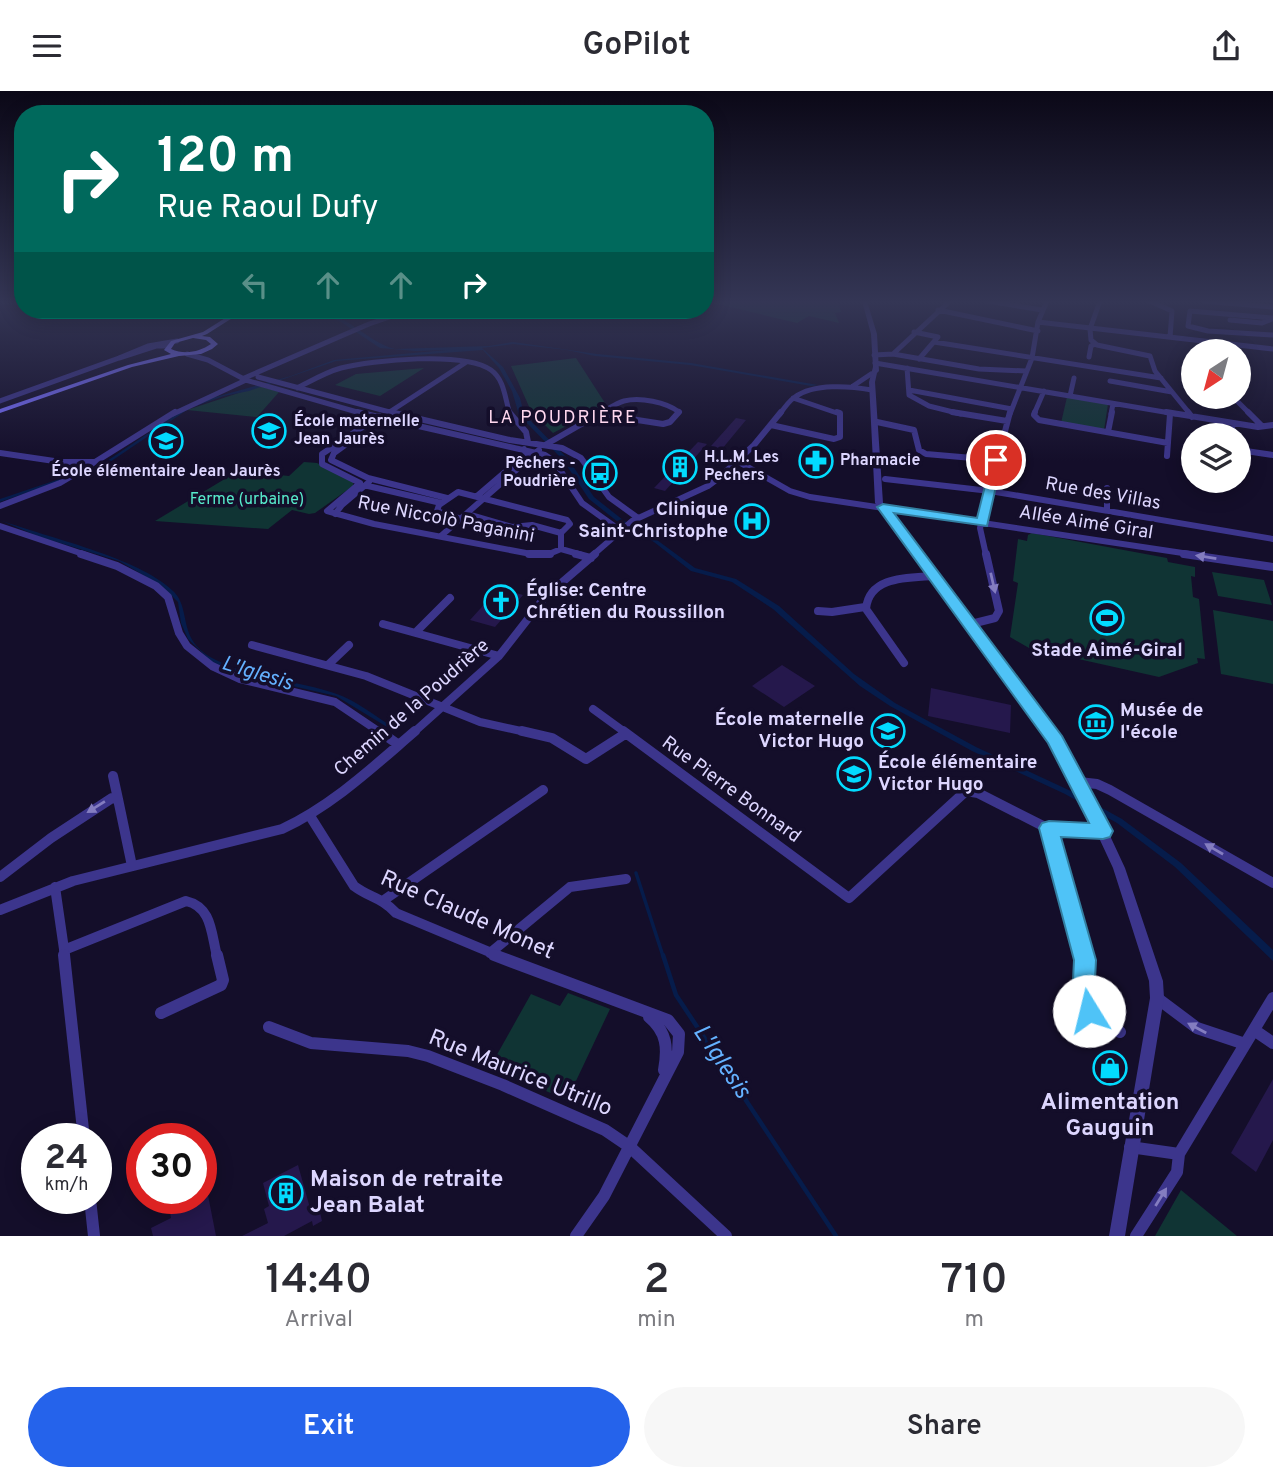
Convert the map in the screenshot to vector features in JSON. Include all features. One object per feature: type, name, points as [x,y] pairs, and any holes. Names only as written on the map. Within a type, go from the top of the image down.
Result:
[{"type":"main road","points":[[0,409],[157,354]]},
{"type":"main road","points":[[0,409],[118,369],[162,356],[178,354]]},
{"type":"street","points":[[119,358],[128,354]]},
{"type":"street","points":[[0,401],[130,354]]},
{"type":"street","points":[[186,354],[201,357],[220,369],[252,378],[535,452],[554,461],[582,503],[621,531]]},
{"type":"street","points":[[207,354],[216,362],[270,387],[377,417]]},
{"type":"street","points":[[0,506],[75,477],[187,405],[300,354]]},
{"type":"street","points":[[885,354],[874,355],[879,503],[1056,741],[1103,831],[1150,957],[1157,998],[1117,1236]]},
{"type":"street","points":[[895,354],[979,369],[1026,371]]},
{"type":"street","points":[[919,359],[923,354]]},
{"type":"street","points":[[1010,354],[1161,378]]},
{"type":"street","points":[[971,624],[995,618],[999,611],[980,528],[1007,421],[1033,354]]},
{"type":"street","points":[[1145,354],[1192,417]]},
{"type":"street","points":[[297,388],[348,366],[430,357],[487,368],[495,374],[507,396],[509,414],[525,429],[531,442],[541,446],[442,535]]},
{"type":"street","points":[[367,482],[335,464],[332,456],[465,363]]},
{"type":"street","points":[[907,368],[909,390],[913,398],[925,405],[1007,421]]},
{"type":"street","points":[[793,398],[813,390],[855,386],[907,368],[1230,423]]},
{"type":"street","points":[[1070,396],[1074,377]]},
{"type":"street","points":[[855,386],[874,380]]},
{"type":"street","points":[[874,380],[885,479],[883,507]]},
{"type":"street","points":[[1110,381],[1172,392]]},
{"type":"street","points":[[909,390],[1012,409]]},
{"type":"street","points":[[1044,391],[1035,417],[1167,443]]},
{"type":"street","points":[[771,425],[838,438],[840,413],[793,398]]},
{"type":"street","name":"Chemin de la Poudrière","points":[[0,910],[55,887],[282,829],[310,816],[445,707],[499,656],[545,597],[621,531],[635,520],[708,486],[737,461],[793,398]]},
{"type":"street","points":[[545,445],[555,437],[599,414],[630,400],[673,407],[679,412],[670,422],[663,424],[599,414]]},
{"type":"street","points":[[1108,432],[1113,404]]},
{"type":"street","points":[[1245,409],[1262,426]]},
{"type":"street","points":[[1167,456],[1170,414]]},
{"type":"street","points":[[444,500],[367,482],[328,468],[321,459],[326,451],[377,417],[387,415],[562,448],[581,458],[609,497],[635,520]]},
{"type":"street","points":[[878,424],[914,430],[919,450],[926,454],[996,460]]},
{"type":"street","points":[[1251,425],[1273,425]]},
{"type":"street","points":[[477,496],[526,454],[520,445],[555,437]]},
{"type":"street","points":[[1251,451],[1273,455]]},
{"type":"street","points":[[0,453],[61,462],[95,462]]},
{"type":"street","name":"Allée Aimé Giral","points":[[737,461],[799,494],[1273,567]]},
{"type":"street","name":"Rue des Villas","points":[[885,479],[990,491],[1273,539]]},
{"type":"street","name":"Rue Niccolò Paganini","points":[[367,482],[337,508],[335,514],[531,554],[549,554],[561,549],[590,558]]},
{"type":"street","points":[[1107,510],[1108,488]]},
{"type":"street","points":[[561,533],[532,525],[512,527],[437,511],[444,500],[456,493],[486,498],[570,522],[561,533],[561,549]]},
{"type":"street","points":[[0,526],[117,566],[156,586],[168,597],[179,633],[187,646],[212,666],[240,679],[335,702],[399,745]]},
{"type":"street","points":[[865,607],[869,594],[881,584],[934,576]]},
{"type":"street","points":[[415,632],[450,598]]},
{"type":"street","points":[[818,611],[844,611],[865,607]]},
{"type":"street","points":[[865,607],[904,663]]},
{"type":"street","points":[[383,624],[499,656]]},
{"type":"street","points":[[252,645],[329,664],[480,722],[552,738],[586,759],[625,734]]},
{"type":"street","points":[[329,664],[349,645]]},
{"type":"street","name":"Rue Pierre Bonnard","points":[[593,709],[849,898],[966,791],[978,793],[1049,828]]},
{"type":"street","points":[[113,776],[132,866]]},
{"type":"street","points":[[1079,782],[1097,784],[1110,790],[1273,883]]},
{"type":"street","points":[[384,900],[543,790]]},
{"type":"street","points":[[0,877],[101,803],[112,798],[118,799]]},
{"type":"street","name":"Rue Claude Monet","points":[[310,816],[354,886],[365,894],[384,900],[396,913],[490,953],[641,1010],[657,1023],[666,1035],[668,1050],[662,1080],[630,1147]]},
{"type":"street","points":[[1103,831],[1049,828],[1085,960],[1083,1002],[1089,1011],[1120,1032]]},
{"type":"street","points":[[490,953],[570,887],[626,879]]},
{"type":"street","points":[[55,887],[82,1123]]},
{"type":"street","points":[[64,950],[186,901],[199,904],[206,912],[223,980],[221,985],[161,1013]]},
{"type":"street","points":[[1157,998],[1193,1028],[1223,1040],[1245,1044]]},
{"type":"street","points":[[1136,1236],[1177,1172],[1179,1154],[1273,998]]},
{"type":"street","name":"Rue Maurice Utrillo","points":[[269,1027],[311,1043],[408,1051],[428,1056],[503,1085],[605,1130],[630,1147],[726,1236]]},
{"type":"street","points":[[1254,1030],[1273,1043]]},
{"type":"street","points":[[576,1236],[604,1196],[630,1147]]},
{"type":"street","points":[[1130,1147],[1179,1154]]},
{"type":"street","points":[[92,1214],[94,1235]]},
{"type":"green space","points":[[576,358],[605,403],[597,404],[603,407],[553,433],[531,411],[511,366]]},
{"type":"green space","points":[[424,368],[380,396],[335,385],[356,374]]},
{"type":"green space","points":[[260,386],[279,392],[257,417],[187,410]]},
{"type":"green space","points":[[1067,397],[1108,404],[1104,430],[1061,423]]},
{"type":"green space","name":"Ferme (urbaine)","points":[[304,462],[317,463],[353,482],[353,486],[315,513],[292,510],[268,529],[155,521],[238,471],[289,476]]},
{"type":"green space","name":"Stade Aimé-Giral","points":[[1032,533],[1167,558],[1168,562],[1195,567],[1195,577],[1191,576],[1193,597],[1199,599],[1205,659],[1197,658],[1198,663],[1159,677],[1029,648],[1010,637],[1018,583],[1013,581],[1018,539],[1027,541],[1028,535]]},
{"type":"green space","points":[[1212,572],[1264,580],[1272,605],[1218,596]]},
{"type":"green space","points":[[1213,610],[1273,621],[1273,684],[1221,674]]},
{"type":"green space","points":[[568,993],[610,1009],[567,1100],[490,1067],[531,994],[560,1006]]},
{"type":"green space","points":[[1181,1190],[1237,1236],[1155,1236]]},
{"type":"water","points":[[424,354],[336,361],[249,391],[224,396],[190,408],[104,466],[0,502],[0,499],[101,465],[187,407],[291,376],[334,360]]},
{"type":"water","points":[[487,354],[503,367],[520,398],[524,414],[568,459],[594,497],[623,520],[657,540],[695,568],[736,579],[779,606],[854,674],[895,703],[976,747],[1073,792],[1122,819],[1181,863],[1273,950],[1273,961],[1175,867],[1117,823],[1065,794],[972,751],[890,706],[860,686],[773,609],[732,582],[691,571],[654,542],[618,522],[589,499],[563,460],[519,415],[512,391],[499,368]]},
{"type":"water","points":[[588,354],[691,363],[818,385],[690,365]]},
{"type":"water","points":[[0,520],[116,558],[157,579],[179,599],[195,643],[216,660],[259,675],[342,696],[394,728],[392,730],[336,696],[244,675],[212,662],[188,639],[181,623],[178,602],[162,586],[119,561],[37,536]]},
{"type":"building","points":[[736,418],[746,420],[722,449],[711,446]]},
{"type":"building","points":[[698,442],[707,444],[665,491],[654,488]]},
{"type":"building","name":"Pharmacie","points":[[810,451],[833,456],[823,471],[799,466]]},
{"type":"building","name":"Église: Centre Chrétien du Roussillon","points":[[499,588],[523,595],[495,627],[470,620]]},
{"type":"building","points":[[782,665],[815,686],[784,707],[752,686]]},
{"type":"building","points":[[931,688],[1011,705],[1010,733],[928,716]]},
{"type":"building","points":[[1273,1079],[1273,1140],[1256,1172],[1231,1153]]},
{"type":"building","name":"Maison de retraite Jean Balat","points":[[298,1165],[310,1208],[318,1204],[322,1221],[313,1226],[312,1221],[284,1236],[242,1236],[268,1223],[264,1209],[269,1206],[263,1183]]},
{"type":"building","points":[[170,1214],[212,1214],[216,1236],[153,1236],[151,1228],[171,1218]]},
{"type":"waterway","name":"L'Iglesis","points":[[636,873],[663,956]]},
{"type":"waterway","name":"L'Iglesis","points":[[663,955],[676,995],[836,1236]]},
{"type":"place","name":"École maternelle Jean Jaurès","points":[[269,431]]},
{"type":"place","name":"École élémentaire Jean Jaurès","points":[[166,441]]},
{"type":"place","name":"Pharmacie","points":[[816,461]]},
{"type":"place","name":"H.L.M. Les Pechers","points":[[680,467]]},
{"type":"place","name":"Pêchers - Poudrière","points":[[600,473]]},
{"type":"place","name":"Clinique Saint-Christophe","points":[[752,521]]},
{"type":"place","name":"Église: Centre Chrétien du Roussillon","points":[[501,602]]},
{"type":"place","name":"Stade Aimé-Giral","points":[[1107,618]]},
{"type":"place","name":"Musée de l'école","points":[[1096,722]]},
{"type":"place","name":"École maternelle Victor Hugo","points":[[888,731]]},
{"type":"place","name":"École élémentaire Victor Hugo","points":[[854,774]]},
{"type":"place","name":"Alimentation Gauguin","points":[[1110,1068]]},
{"type":"place","name":"Maison de retraite Jean Balat","points":[[286,1193]]},
{"type":"district","name":"LA POUDRIÈRE","points":[[563,418]]},
{"type":"route","points":[[996,460],[982,523],[883,507],[1056,741],[1103,831],[1049,828],[1080,936],[1085,960],[1083,1002],[1089,1011]]}]
